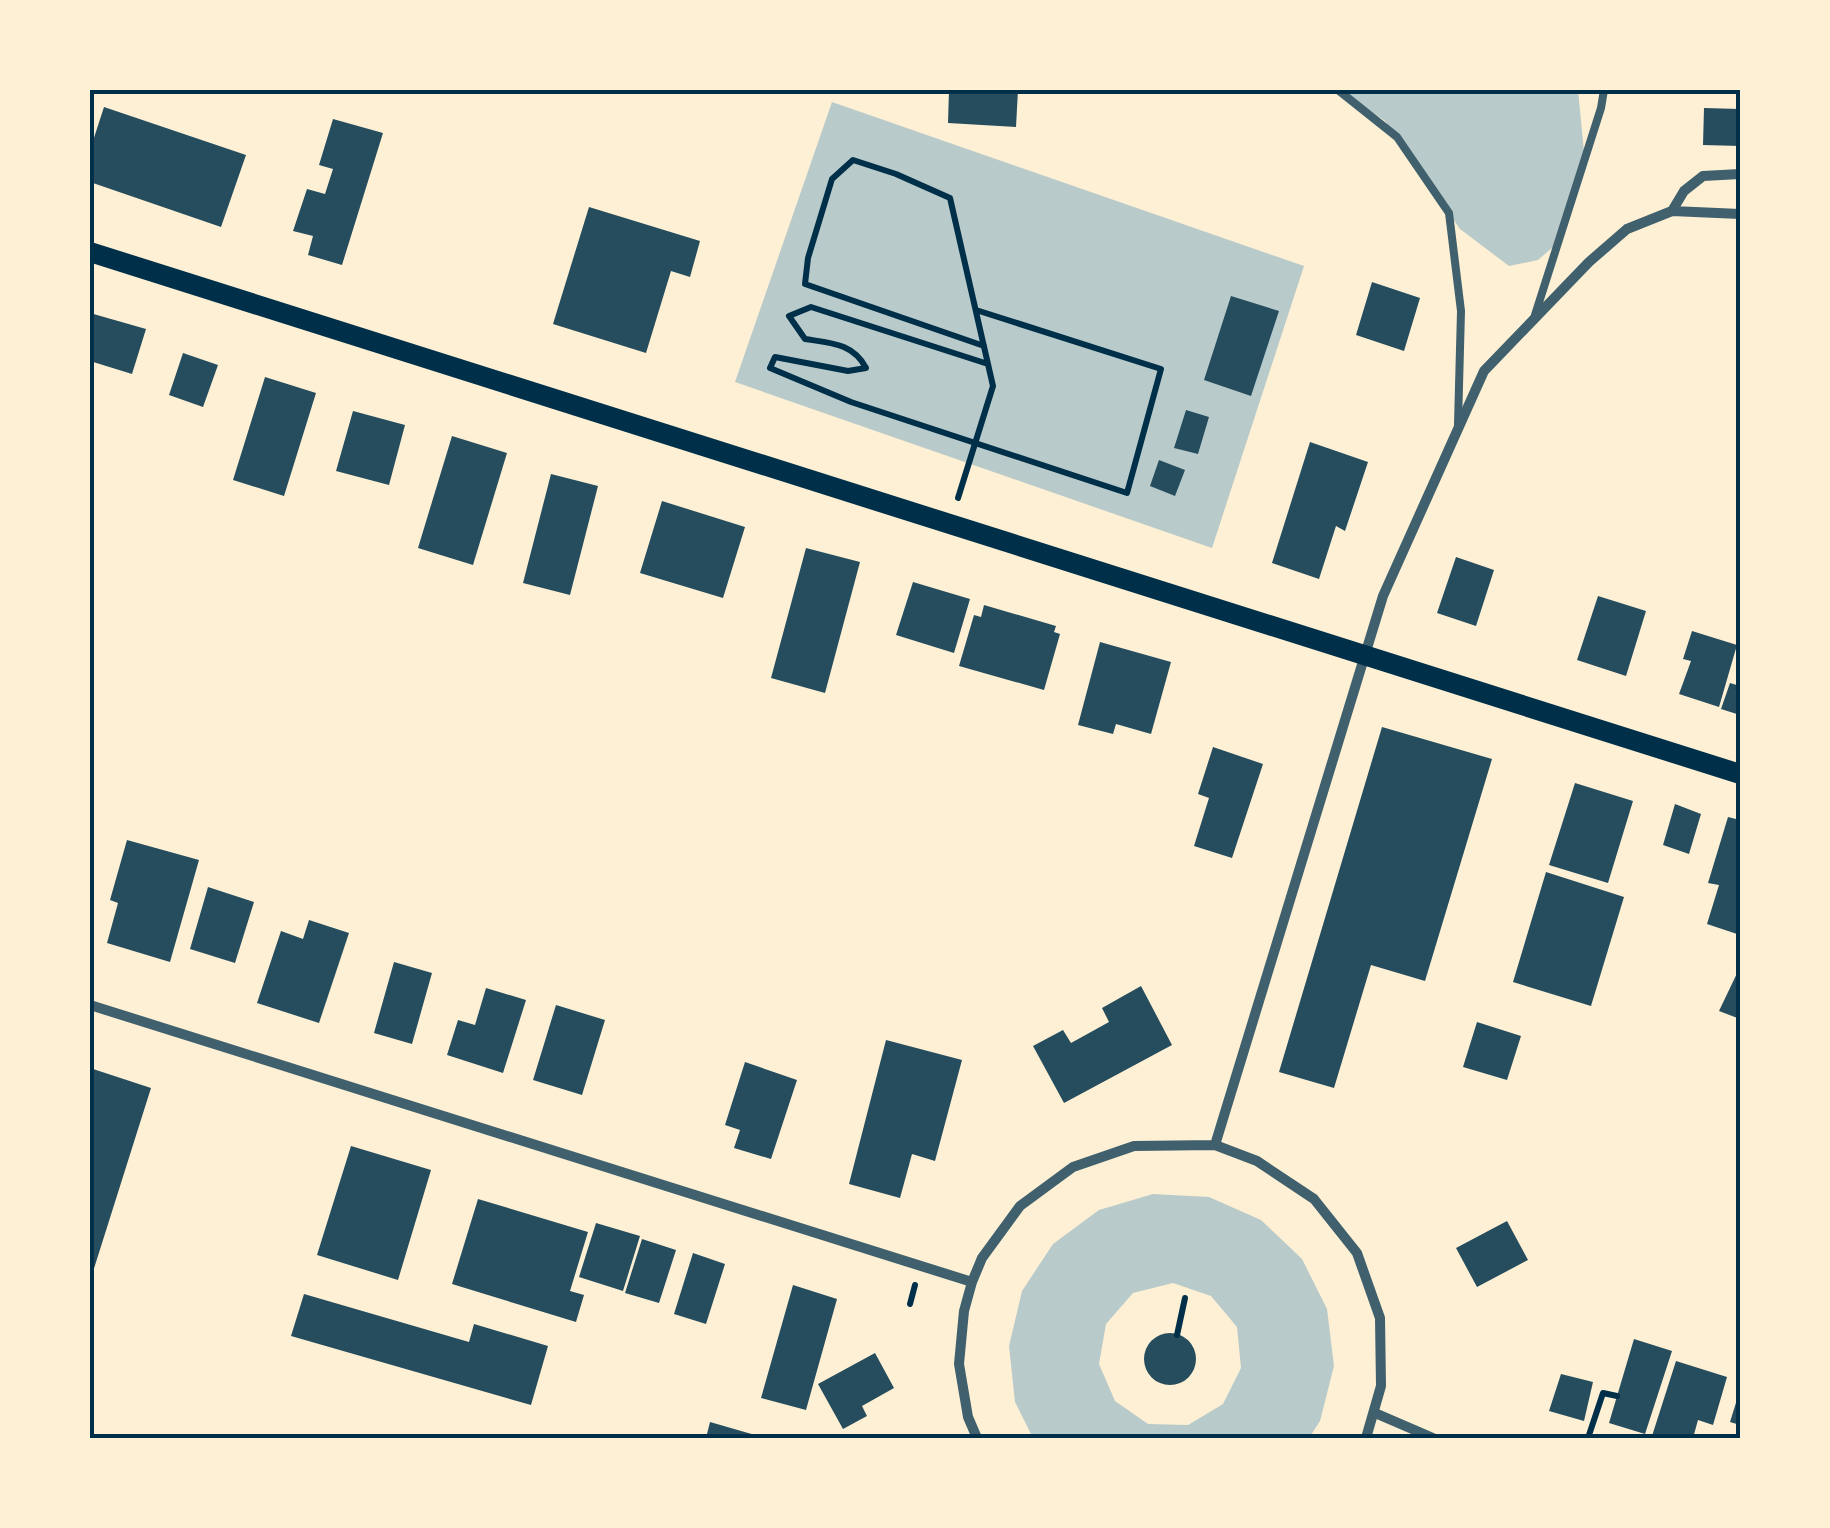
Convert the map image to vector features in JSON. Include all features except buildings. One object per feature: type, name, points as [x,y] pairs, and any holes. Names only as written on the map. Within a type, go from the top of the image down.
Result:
[{"type":"main road","points":[[90,252],[1740,774]]},
{"type":"street","points":[[1672,211],[1684,191],[1703,176],[1740,174]]},
{"type":"street","points":[[1215,1146],[1384,596],[1484,370],[1589,262],[1627,229],[1672,211],[1740,214]]},
{"type":"street","points":[[90,1005],[972,1282]]},
{"type":"street","points":[[978,1438],[968,1418],[959,1364],[964,1311],[982,1258],[1020,1206],[1072,1167],[1134,1146],[1215,1146],[1257,1161],[1314,1198],[1357,1252],[1380,1318],[1381,1386],[1366,1438]]},
{"type":"street","points":[[1375,1412],[1432,1438]]},
{"type":"lane","points":[[1338,90],[1397,137],[1449,213],[1461,311],[1458,428]]},
{"type":"lane","points":[[1533,322],[1604,90]]},
{"type":"path","points":[[950,523],[993,386],[976,310],[950,198],[853,160],[832,179],[808,258],[805,284],[984,346]]},
{"type":"path","points":[[976,310],[1161,369],[1127,493],[851,402],[770,368],[775,357],[848,371],[866,368],[860,356],[844,345],[805,339],[789,316],[810,307],[988,364]]},
{"type":"path","points":[[1177,1335],[1185,1298]]},
{"type":"path","points":[[1588,1438],[1604,1392],[1616,1396]]},
{"type":"shaded area","points":[[1341,90],[1578,90],[1584,152],[1560,241],[1538,260],[1509,266],[1460,229],[1385,121]]},
{"type":"shaded area","points":[[832,102],[1304,266],[1212,548],[735,382]]},
{"type":"shaded area","points":[[1153,1194],[1209,1197],[1261,1220],[1302,1259],[1327,1309],[1334,1366],[1320,1421],[1309,1438],[1033,1438],[1015,1402],[1009,1346],[1022,1291],[1053,1244],[1099,1210]],"holes":[[[1173,1283],[1211,1296],[1237,1327],[1241,1368],[1223,1404],[1188,1425],[1148,1424],[1115,1401],[1099,1364],[1106,1324],[1133,1293]]]}]
